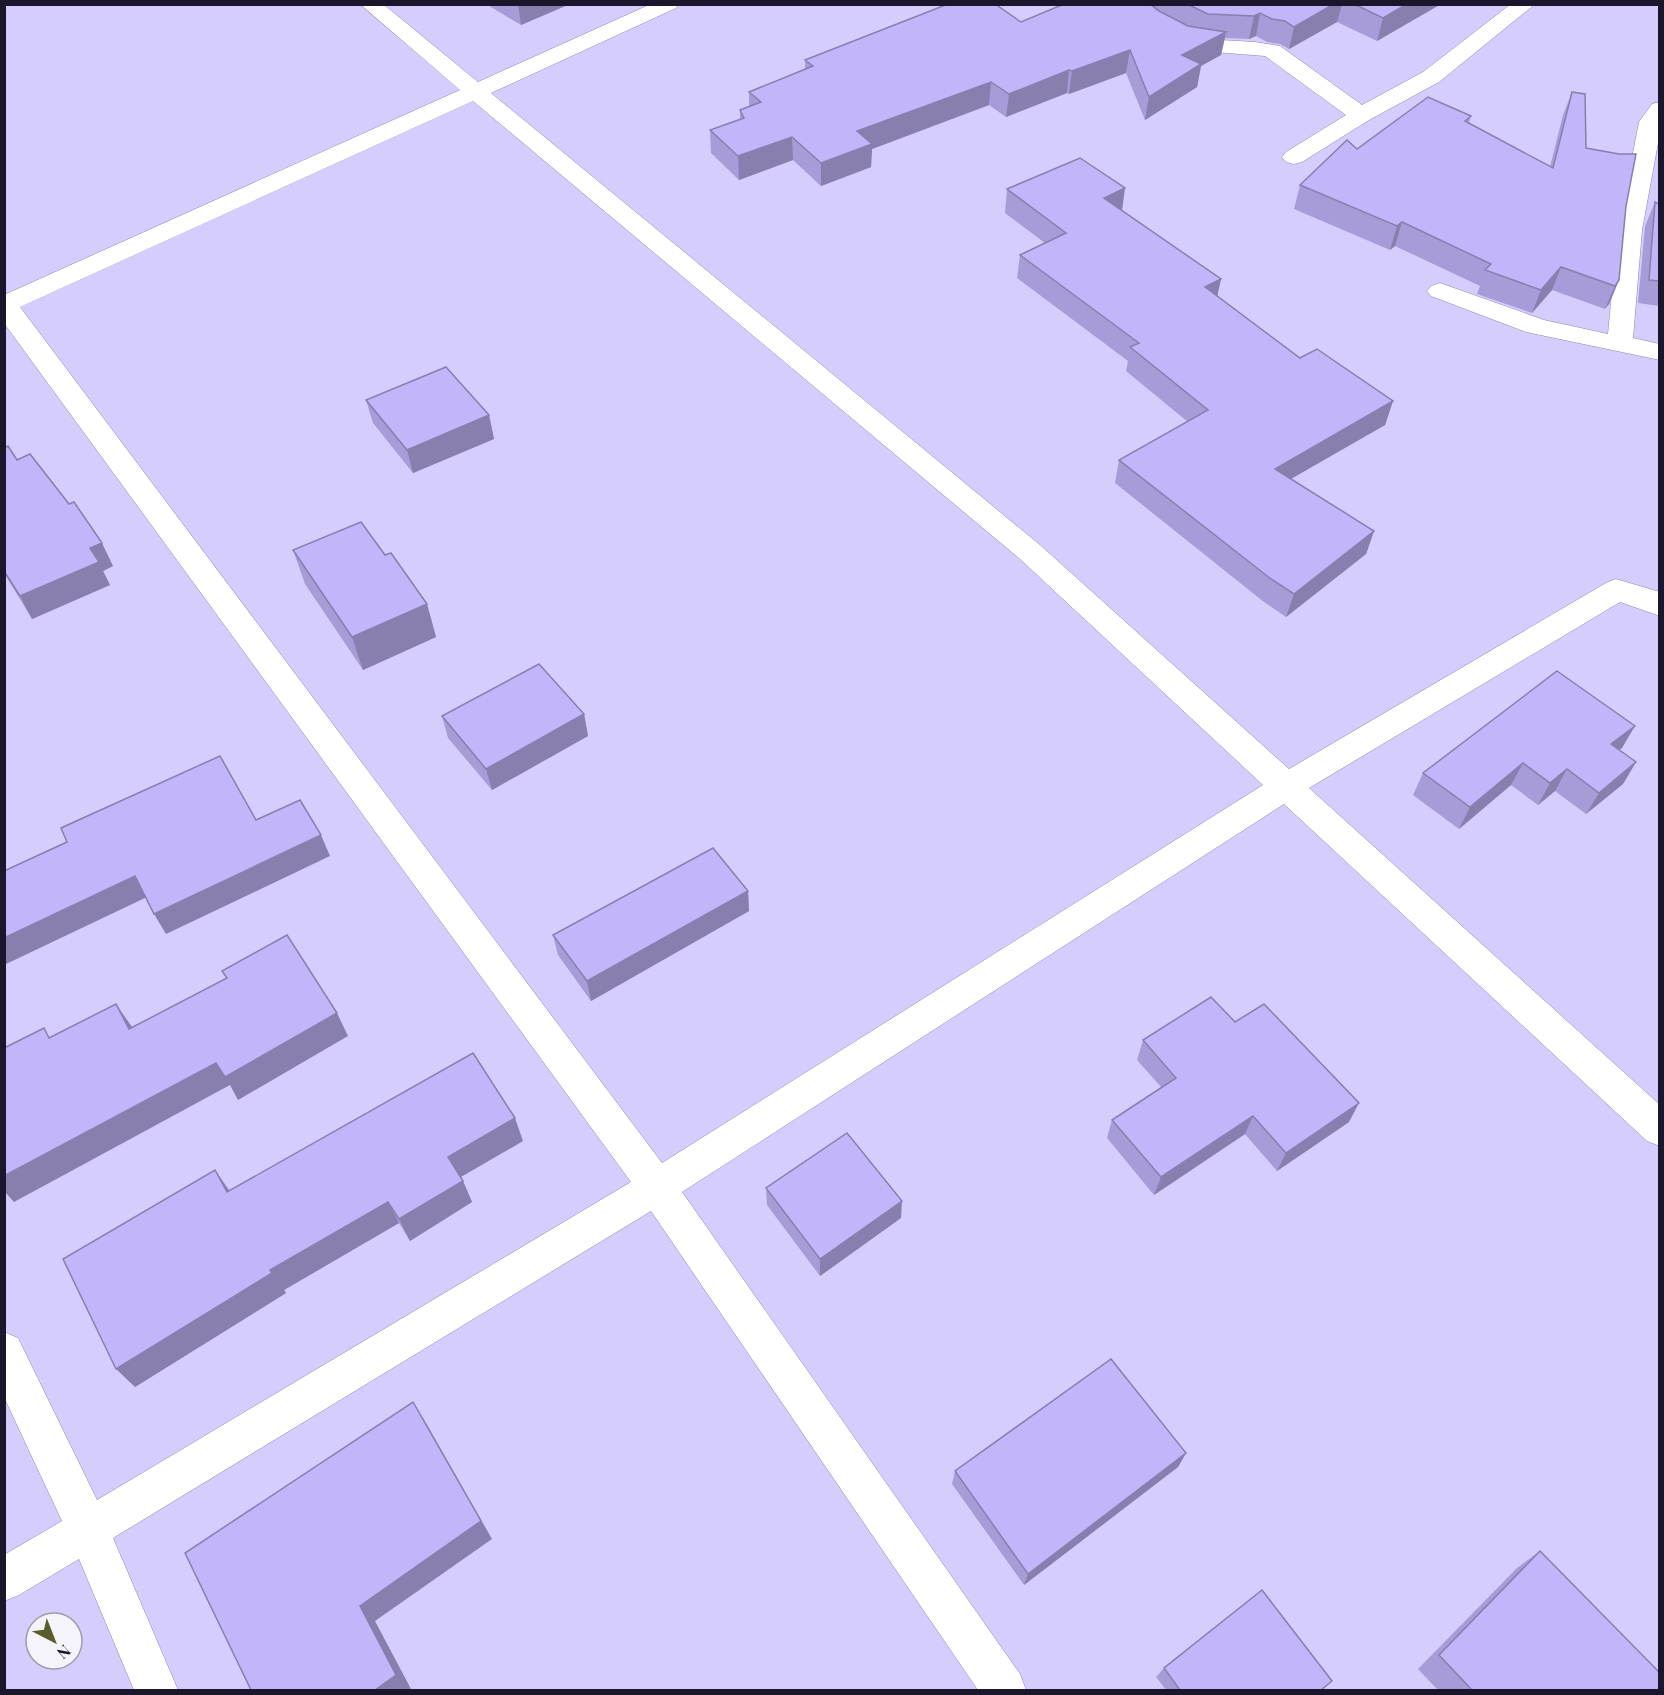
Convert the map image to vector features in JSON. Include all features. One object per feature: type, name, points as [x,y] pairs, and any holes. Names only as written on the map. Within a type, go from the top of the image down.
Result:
[{"type":"street","points":[[370,4],[1030,552],[1659,1129]]},
{"type":"street","points":[[669,4],[5,305],[657,1187],[1004,1690]]},
{"type":"street","points":[[1128,4],[1185,38],[1200,44],[1260,48],[1272,51],[1361,115]]},
{"type":"street","points":[[1294,157],[1361,115],[1431,77],[1525,4]]},
{"type":"street","points":[[1620,343],[1630,230],[1650,122],[1659,109]]},
{"type":"street","points":[[1440,291],[1512,319],[1569,335],[1659,352]]},
{"type":"street","points":[[4,1580],[657,1187],[1287,786],[1616,590],[1654,601],[1659,605]]},
{"type":"street","points":[[4,1352],[88,1529],[156,1690]]},
{"type":"building","points":[[948,4],[995,4],[1021,22],[1064,4],[1150,4],[1188,26],[1226,32],[1182,55],[1201,64],[1149,97],[1130,50],[1072,71],[1069,70],[1009,94],[991,82],[857,131],[872,144],[821,163],[792,137],[738,156],[710,130],[744,118],[740,110],[761,102],[749,92],[813,66],[805,60]]},
{"type":"building","points":[[1187,4],[1334,4],[1294,27],[1285,21],[1272,19],[1260,13],[1254,16],[1208,14]]},
{"type":"building","points":[[1354,4],[1407,4],[1383,18]]},
{"type":"building","points":[[1572,92],[1585,94],[1586,148],[1619,154],[1636,154],[1626,206],[1619,280],[1615,286],[1561,267],[1541,290],[1485,270],[1491,264],[1402,222],[1397,226],[1300,185],[1347,140],[1357,149],[1428,97],[1471,116],[1465,121],[1553,168]]},
{"type":"building","points":[[1080,158],[1125,188],[1104,198],[1221,279],[1205,287],[1300,358],[1317,349],[1393,401],[1275,469],[1374,531],[1294,594],[1271,579],[1119,460],[1208,410],[1130,347],[1139,343],[1020,255],[1066,233],[1007,189]]},
{"type":"building","points":[[1655,202],[1659,204],[1659,281],[1649,280]]},
{"type":"building","points":[[446,367],[489,415],[407,450],[366,400]]},
{"type":"building","points":[[8,446],[17,460],[30,454],[69,504],[74,502],[102,543],[90,548],[99,562],[20,596],[4,571],[4,448]]},
{"type":"building","points":[[361,522],[385,555],[391,553],[427,604],[352,637],[293,550]]},
{"type":"building","points":[[539,664],[584,714],[486,769],[442,716]]},
{"type":"building","points":[[1557,671],[1635,726],[1611,744],[1636,762],[1599,793],[1567,769],[1550,783],[1523,763],[1470,807],[1423,773]]},
{"type":"building","points":[[220,756],[256,820],[300,800],[321,835],[154,914],[135,876],[4,938],[4,871],[67,842],[61,828]]},
{"type":"building","points":[[713,848],[748,891],[587,981],[553,935]]},
{"type":"building","points":[[287,935],[337,1013],[225,1077],[216,1063],[4,1176],[4,1048],[44,1028],[49,1038],[116,1004],[129,1029],[227,978],[222,971]]},
{"type":"building","points":[[1211,997],[1235,1022],[1264,1004],[1359,1103],[1286,1153],[1253,1116],[1161,1177],[1112,1120],[1176,1078],[1143,1040]]},
{"type":"building","points":[[473,1053],[515,1118],[448,1157],[463,1181],[399,1219],[388,1202],[270,1270],[272,1273],[116,1369],[63,1259],[215,1170],[227,1192]]},
{"type":"building","points":[[847,1133],[902,1201],[820,1259],[766,1188]]},
{"type":"building","points":[[1111,1359],[1186,1453],[1028,1574],[955,1471]]},
{"type":"building","points":[[413,1402],[481,1521],[360,1606],[396,1675],[375,1690],[251,1690],[185,1553]]},
{"type":"building","points":[[1540,1551],[1659,1672],[1659,1690],[1472,1690],[1439,1655]]},
{"type":"building","points":[[1262,1590],[1332,1681],[1321,1690],[1180,1690],[1164,1668]]}]
